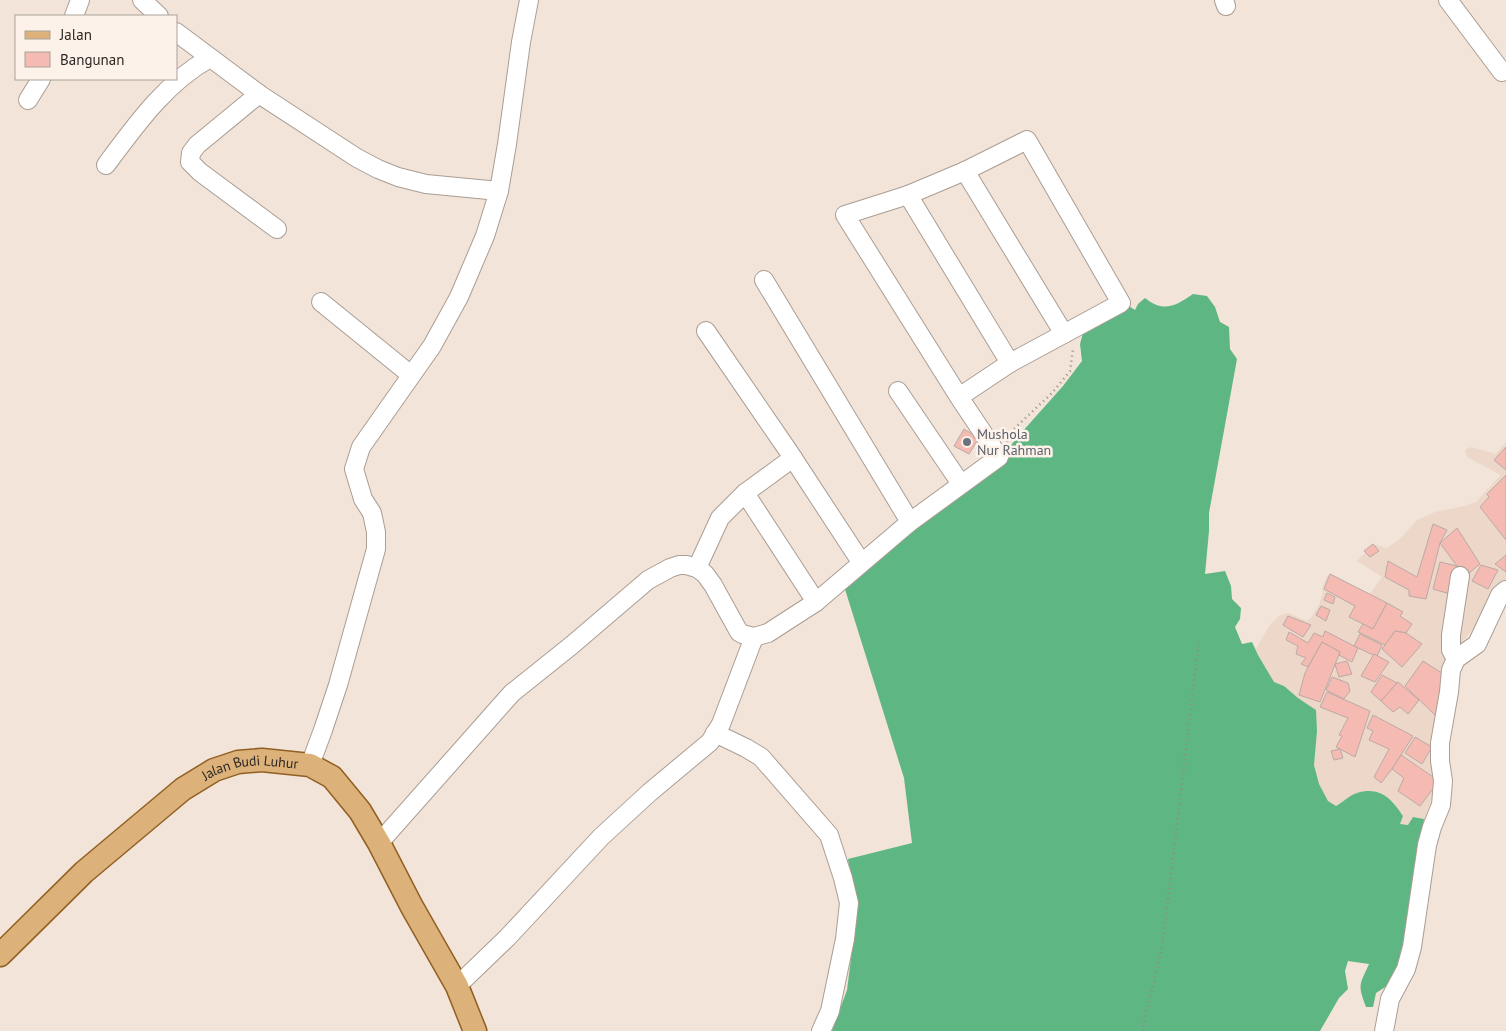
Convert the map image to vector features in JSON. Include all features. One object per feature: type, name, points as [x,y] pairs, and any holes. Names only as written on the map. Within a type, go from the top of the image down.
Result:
[{"type":"main road","name":"Jalan Budi Luhur","points":[[0,955],[84,872],[183,789],[214,770],[238,762],[262,760],[310,765],[332,777],[360,811],[457,986],[475,1031]]},
{"type":"street","points":[[74,15],[80,0]]},
{"type":"street","points":[[142,0],[158,15]]},
{"type":"street","points":[[310,765],[324,730],[338,685],[376,549],[376,532],[372,512],[363,499],[354,470],[356,459],[360,447],[432,346],[459,297],[485,236],[499,191],[508,144],[529,0]]},
{"type":"street","points":[[1448,0],[1502,72]]},
{"type":"street","points":[[178,34],[259,94],[378,170],[426,184],[499,191]]},
{"type":"street","points":[[106,165],[135,127],[175,84],[210,58]]},
{"type":"street","points":[[28,100],[40,80]]},
{"type":"street","points":[[259,94],[198,145],[191,153],[190,162],[200,172],[276,229]]},
{"type":"street","points":[[379,843],[512,693],[648,580],[679,565],[686,564],[698,568],[705,574],[713,586],[739,632],[754,637],[768,633],[816,602],[910,522],[999,457],[959,397],[845,216],[908,195],[965,171],[1027,140],[1121,303],[1010,363],[959,397]]},
{"type":"street","points":[[965,171],[1064,334]]},
{"type":"street","points":[[908,195],[1010,363]]},
{"type":"street","points":[[764,280],[910,522]]},
{"type":"street","points":[[321,302],[412,375]]},
{"type":"street","points":[[706,331],[862,562]]},
{"type":"street","points":[[898,391],[961,484]]},
{"type":"street","points":[[698,568],[720,518],[745,493],[793,458]]},
{"type":"street","points":[[745,493],[816,602]]},
{"type":"street","points":[[1456,659],[1451,650],[1451,635],[1460,576]]},
{"type":"street","points":[[1384,1031],[1390,999],[1406,969],[1412,947],[1427,845],[1441,805],[1443,782],[1440,743],[1450,692],[1451,670],[1456,659],[1477,644],[1500,595],[1506,590]]},
{"type":"street","points":[[457,986],[507,938],[601,837],[650,792],[710,742],[721,724],[754,637]]},
{"type":"street","points":[[715,733],[760,757],[829,834],[843,878],[848,903],[846,940],[830,1011],[821,1031]]},
{"type":"path","points":[[999,457],[1015,428],[1053,392],[1070,370],[1073,349],[1064,334]]},
{"type":"path","points":[[1142,1031],[1162,949],[1199,640]]},
{"type":"shaded area","points":[[1506,442],[1506,583],[1460,645],[1448,677],[1439,781],[1424,819],[1413,817],[1408,825],[1400,824],[1403,816],[1394,802],[1377,791],[1357,793],[1336,806],[1328,801],[1319,784],[1314,765],[1316,710],[1284,686],[1274,682],[1256,649],[1269,626],[1279,616],[1288,613],[1307,621],[1311,618],[1319,605],[1326,577],[1330,574],[1370,594],[1382,577],[1357,561],[1373,544],[1387,548],[1400,539],[1417,520],[1435,512],[1476,502],[1501,475],[1467,457],[1465,450],[1471,447],[1496,454]]},
{"type":"green space","points":[[1193,294],[1207,296],[1215,307],[1220,322],[1229,327],[1230,349],[1237,359],[1209,513],[1205,574],[1225,571],[1231,586],[1232,599],[1241,608],[1240,619],[1235,627],[1242,644],[1252,642],[1274,682],[1284,686],[1316,710],[1317,731],[1314,765],[1319,784],[1328,801],[1336,806],[1354,794],[1372,791],[1390,799],[1403,816],[1400,824],[1408,825],[1413,817],[1424,819],[1418,869],[1401,968],[1390,984],[1376,993],[1373,1007],[1366,1007],[1361,993],[1361,984],[1369,964],[1348,961],[1345,971],[1348,989],[1339,998],[1320,1031],[832,1031],[847,990],[855,927],[848,859],[912,843],[904,778],[844,586],[1000,463],[1014,441],[1063,386],[1082,361],[1080,344],[1083,333],[1129,306],[1135,310],[1138,304],[1145,298],[1158,305],[1169,306],[1181,302]]},
{"type":"building","name":"Mushola Nur Rahman","points":[[964,429],[979,438],[969,454],[954,446]]},
{"type":"building","points":[[1506,447],[1506,470],[1494,460]]},
{"type":"building","points":[[1506,475],[1506,540],[1480,507],[1489,497],[1487,494]]},
{"type":"building","points":[[1433,524],[1447,530],[1440,543],[1426,599],[1409,596],[1409,590],[1385,577],[1388,561],[1417,577]]},
{"type":"building","points":[[1457,528],[1480,564],[1469,573],[1463,567],[1457,566],[1440,543]]},
{"type":"building","points":[[1373,544],[1379,551],[1370,557],[1364,551]]},
{"type":"building","points":[[1506,555],[1506,572],[1495,564]]},
{"type":"building","points":[[1440,562],[1457,566],[1450,594],[1433,589]]},
{"type":"building","points":[[1481,565],[1498,570],[1488,589],[1472,581]]},
{"type":"building","points":[[1330,574],[1387,603],[1373,629],[1349,617],[1355,606],[1324,589]]},
{"type":"building","points":[[1327,593],[1335,597],[1333,604],[1324,600]]},
{"type":"building","points":[[1387,603],[1403,612],[1400,616],[1412,624],[1406,633],[1395,631],[1385,645],[1358,632],[1363,624],[1373,629]]},
{"type":"building","points":[[1321,606],[1330,610],[1326,621],[1316,615]]},
{"type":"building","points":[[1288,616],[1311,625],[1303,637],[1283,625]]},
{"type":"building","points":[[1325,631],[1358,648],[1352,662],[1339,655],[1340,652],[1322,642],[1308,667],[1301,664],[1306,658],[1296,654],[1298,646],[1286,640],[1289,632],[1308,643],[1314,633],[1323,637]]},
{"type":"building","points":[[1395,631],[1406,633],[1422,644],[1402,667],[1382,649]]},
{"type":"building","points":[[1360,634],[1382,645],[1377,656],[1354,646]]},
{"type":"building","points":[[1322,642],[1340,652],[1320,702],[1299,695],[1305,673]]},
{"type":"building","points":[[1374,654],[1389,662],[1375,682],[1361,676]]},
{"type":"building","points":[[1347,661],[1352,674],[1339,677],[1335,664]]},
{"type":"building","points":[[1423,661],[1448,677],[1447,697],[1435,715],[1405,686]]},
{"type":"building","points":[[1382,675],[1397,683],[1381,701],[1371,692]]},
{"type":"building","points":[[1332,677],[1348,683],[1350,691],[1344,699],[1326,690]]},
{"type":"building","points":[[1398,682],[1419,700],[1408,714],[1400,707],[1393,712],[1381,701]]},
{"type":"building","points":[[1327,692],[1370,711],[1355,757],[1336,747],[1342,736],[1339,735],[1348,718],[1320,707]]},
{"type":"building","points":[[1373,715],[1413,736],[1381,783],[1374,777],[1389,749],[1369,740],[1373,731],[1367,728]]},
{"type":"building","points":[[1415,737],[1432,747],[1422,764],[1405,753]]},
{"type":"building","points":[[1340,749],[1343,758],[1334,760],[1331,751]]},
{"type":"building","points":[[1401,755],[1439,781],[1420,806],[1398,791],[1404,778],[1392,769]]},
{"type":"place","name":"Mushola Nur Rahman","points":[[967,442]]}]
